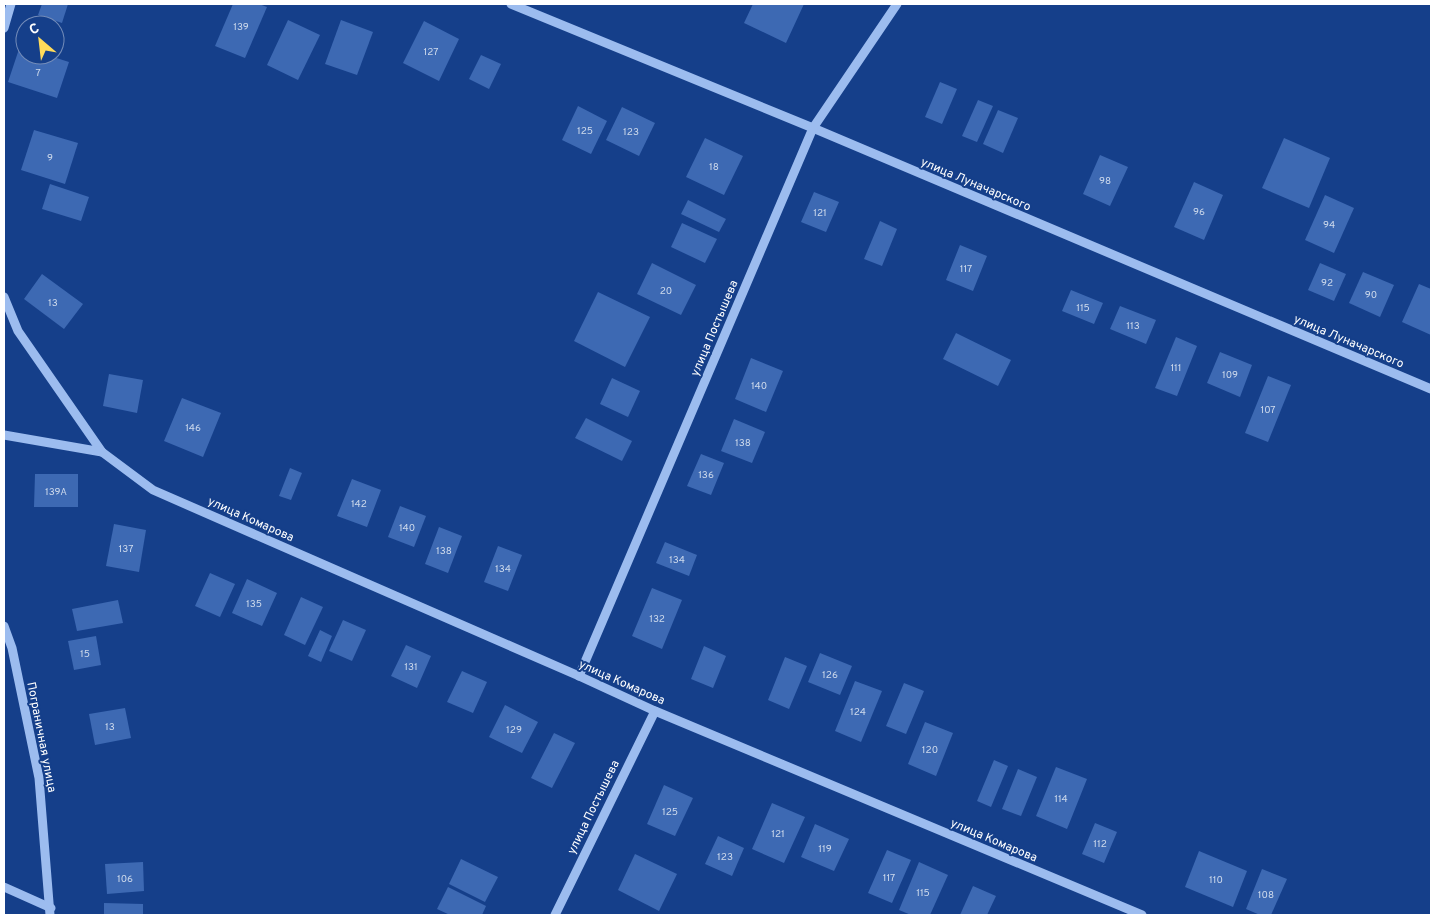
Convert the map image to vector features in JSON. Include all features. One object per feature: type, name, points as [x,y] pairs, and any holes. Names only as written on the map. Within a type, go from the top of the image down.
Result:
[{"type":"street","points":[[4,28],[10,4]]},
{"type":"street","name":"улица Луначарского","points":[[510,4],[813,128],[1431,389]]},
{"type":"street","name":"улица Постышева","points":[[579,676],[813,128],[897,4]]},
{"type":"street","name":"улица Комарова","points":[[4,297],[18,331],[102,452],[153,490],[655,711],[1142,915]]},
{"type":"street","name":"улица Комарова","points":[[4,435],[102,452]]},
{"type":"street","name":"Пограничная улица","points":[[4,626],[12,648],[39,778],[50,912]]},
{"type":"street","name":"улица Постышева","points":[[555,915],[655,711]]},
{"type":"street","points":[[4,886],[50,912]]},
{"type":"building","points":[[42,4],[68,4],[65,15],[38,15]]},
{"type":"building","points":[[233,4],[259,4],[267,7],[245,58],[215,46]]},
{"type":"building","points":[[753,4],[804,4],[786,43],[744,23]]},
{"type":"building","points":[[288,20],[320,35],[298,80],[267,65]]},
{"type":"building","points":[[341,20],[373,32],[357,75],[325,64]]},
{"type":"building","points":[[424,21],[459,39],[439,81],[403,63]]},
{"type":"building","points":[[481,55],[501,64],[489,89],[469,79]]},
{"type":"building","points":[[15,61],[15,65],[65,65],[65,61],[69,62],[57,98],[8,82]]},
{"type":"building","points":[[940,82],[957,89],[942,124],[925,117]]},
{"type":"building","points":[[978,100],[993,106],[977,142],[962,136]]},
{"type":"building","points":[[578,106],[607,121],[591,154],[562,140]]},
{"type":"building","points":[[622,107],[655,123],[639,156],[606,140]]},
{"type":"building","points":[[998,110],[1018,118],[1003,153],[983,144]]},
{"type":"building","points":[[34,130],[78,143],[65,184],[21,170]]},
{"type":"building","points":[[705,138],[743,156],[724,195],[686,177]]},
{"type":"building","points":[[1284,138],[1330,158],[1309,208],[1262,188]]},
{"type":"building","points":[[1100,155],[1128,167],[1110,206],[1083,194]]},
{"type":"building","points":[[1194,182],[1223,195],[1204,240],[1174,227]]},
{"type":"building","points":[[50,184],[89,197],[81,221],[42,209]]},
{"type":"building","points":[[814,192],[839,202],[826,232],[801,222]]},
{"type":"building","points":[[1325,195],[1354,208],[1334,253],[1305,240]]},
{"type":"building","points":[[688,200],[726,219],[719,232],[681,214]]},
{"type":"building","points":[[880,221],[897,229],[882,266],[864,259]]},
{"type":"building","points":[[682,223],[717,239],[705,263],[671,247]]},
{"type":"building","points":[[960,245],[987,256],[973,291],[946,280]]},
{"type":"building","points":[[652,263],[696,285],[681,315],[637,294]]},
{"type":"building","points":[[1320,263],[1346,274],[1334,301],[1308,290]]},
{"type":"building","points":[[1363,272],[1394,285],[1380,317],[1349,303]]},
{"type":"building","points":[[42,274],[83,304],[64,329],[24,299]]},
{"type":"building","points":[[1419,284],[1431,289],[1431,335],[1402,322]]},
{"type":"building","points":[[1071,290],[1103,303],[1094,324],[1062,311]]},
{"type":"building","points":[[598,292],[650,317],[625,367],[574,341]]},
{"type":"building","points":[[1120,306],[1156,320],[1146,344],[1110,329]]},
{"type":"building","points":[[956,333],[1011,360],[998,386],[943,359]]},
{"type":"building","points":[[1176,337],[1197,346],[1177,396],[1155,388]]},
{"type":"building","points":[[1220,352],[1252,365],[1240,397],[1207,383]]},
{"type":"building","points":[[751,358],[783,371],[766,412],[735,399]]},
{"type":"building","points":[[109,374],[143,380],[137,413],[103,406]]},
{"type":"building","points":[[1268,376],[1291,385],[1268,442],[1245,433]]},
{"type":"building","points":[[612,378],[640,391],[628,417],[600,404]]},
{"type":"building","points":[[182,398],[221,413],[203,457],[164,441]]},
{"type":"building","points":[[586,418],[632,441],[622,461],[575,438]]},
{"type":"building","points":[[734,419],[765,432],[752,463],[721,451]]},
{"type":"building","points":[[701,454],[724,463],[711,495],[687,486]]},
{"type":"building","points":[[290,468],[302,473],[291,500],[279,496]]},
{"type":"building","points":[[35,474],[78,474],[78,507],[34,507]]},
{"type":"building","points":[[352,479],[381,490],[367,527],[337,516]]},
{"type":"building","points":[[400,506],[426,516],[414,547],[388,537]]},
{"type":"building","points":[[114,524],[146,530],[139,572],[106,566]]},
{"type":"building","points":[[439,527],[462,536],[448,573],[425,564]]},
{"type":"building","points":[[665,542],[697,555],[689,576],[656,563]]},
{"type":"building","points":[[498,546],[522,555],[508,591],[484,582]]},
{"type":"building","points":[[210,573],[235,584],[220,617],[195,606]]},
{"type":"building","points":[[247,579],[277,593],[262,626],[232,613]]},
{"type":"building","points":[[652,588],[682,600],[662,649],[632,636]]},
{"type":"building","points":[[301,597],[323,607],[305,645],[284,635]]},
{"type":"building","points":[[118,600],[123,623],[77,631],[72,609]]},
{"type":"building","points":[[343,620],[366,630],[352,661],[329,651]]},
{"type":"building","points":[[320,630],[332,636],[321,662],[308,656]]},
{"type":"building","points":[[96,636],[101,665],[74,670],[68,641]]},
{"type":"building","points":[[406,645],[431,656],[417,688],[391,676]]},
{"type":"building","points":[[704,646],[726,656],[713,688],[691,679]]},
{"type":"building","points":[[820,653],[852,666],[840,695],[808,682]]},
{"type":"building","points":[[785,657],[807,666],[789,709],[768,700]]},
{"type":"building","points":[[462,671],[487,682],[473,713],[447,702]]},
{"type":"building","points":[[855,681],[882,691],[861,742],[835,731]]},
{"type":"building","points":[[904,683],[924,691],[906,734],[886,726]]},
{"type":"building","points":[[505,705],[538,722],[522,753],[489,737]]},
{"type":"building","points":[[125,708],[131,738],[95,745],[89,714]]},
{"type":"building","points":[[925,722],[953,733],[936,776],[908,764]]},
{"type":"building","points":[[554,733],[575,743],[552,788],[531,778]]},
{"type":"building","points":[[994,760],[1008,766],[991,807],[977,801]]},
{"type":"building","points":[[1056,767],[1087,779],[1067,829],[1036,816]]},
{"type":"building","points":[[1018,769],[1037,777],[1021,816],[1002,809]]},
{"type":"building","points":[[664,785],[693,798],[675,836],[647,824]]},
{"type":"building","points":[[772,803],[805,817],[784,863],[752,849]]},
{"type":"building","points":[[1095,823],[1117,832],[1104,863],[1082,854]]},
{"type":"building","points":[[815,824],[849,839],[834,871],[801,857]]},
{"type":"building","points":[[718,836],[744,848],[732,876],[705,864]]},
{"type":"building","points":[[887,850],[911,860],[892,903],[868,893]]},
{"type":"building","points":[[1199,851],[1247,871],[1233,907],[1185,887]]},
{"type":"building","points":[[635,854],[677,874],[659,911],[618,890]]},
{"type":"building","points":[[461,859],[498,877],[485,902],[449,884]]},
{"type":"building","points":[[143,862],[144,891],[107,894],[105,864]]},
{"type":"building","points":[[919,862],[948,875],[930,915],[911,915],[899,910]]},
{"type":"building","points":[[1262,869],[1287,879],[1271,915],[1260,915],[1246,909]]},
{"type":"building","points":[[973,886],[996,896],[987,915],[960,915]]},
{"type":"building","points":[[448,887],[486,906],[482,915],[450,915],[437,909]]},
{"type":"building","points":[[104,903],[143,904],[143,915],[104,915]]}]
